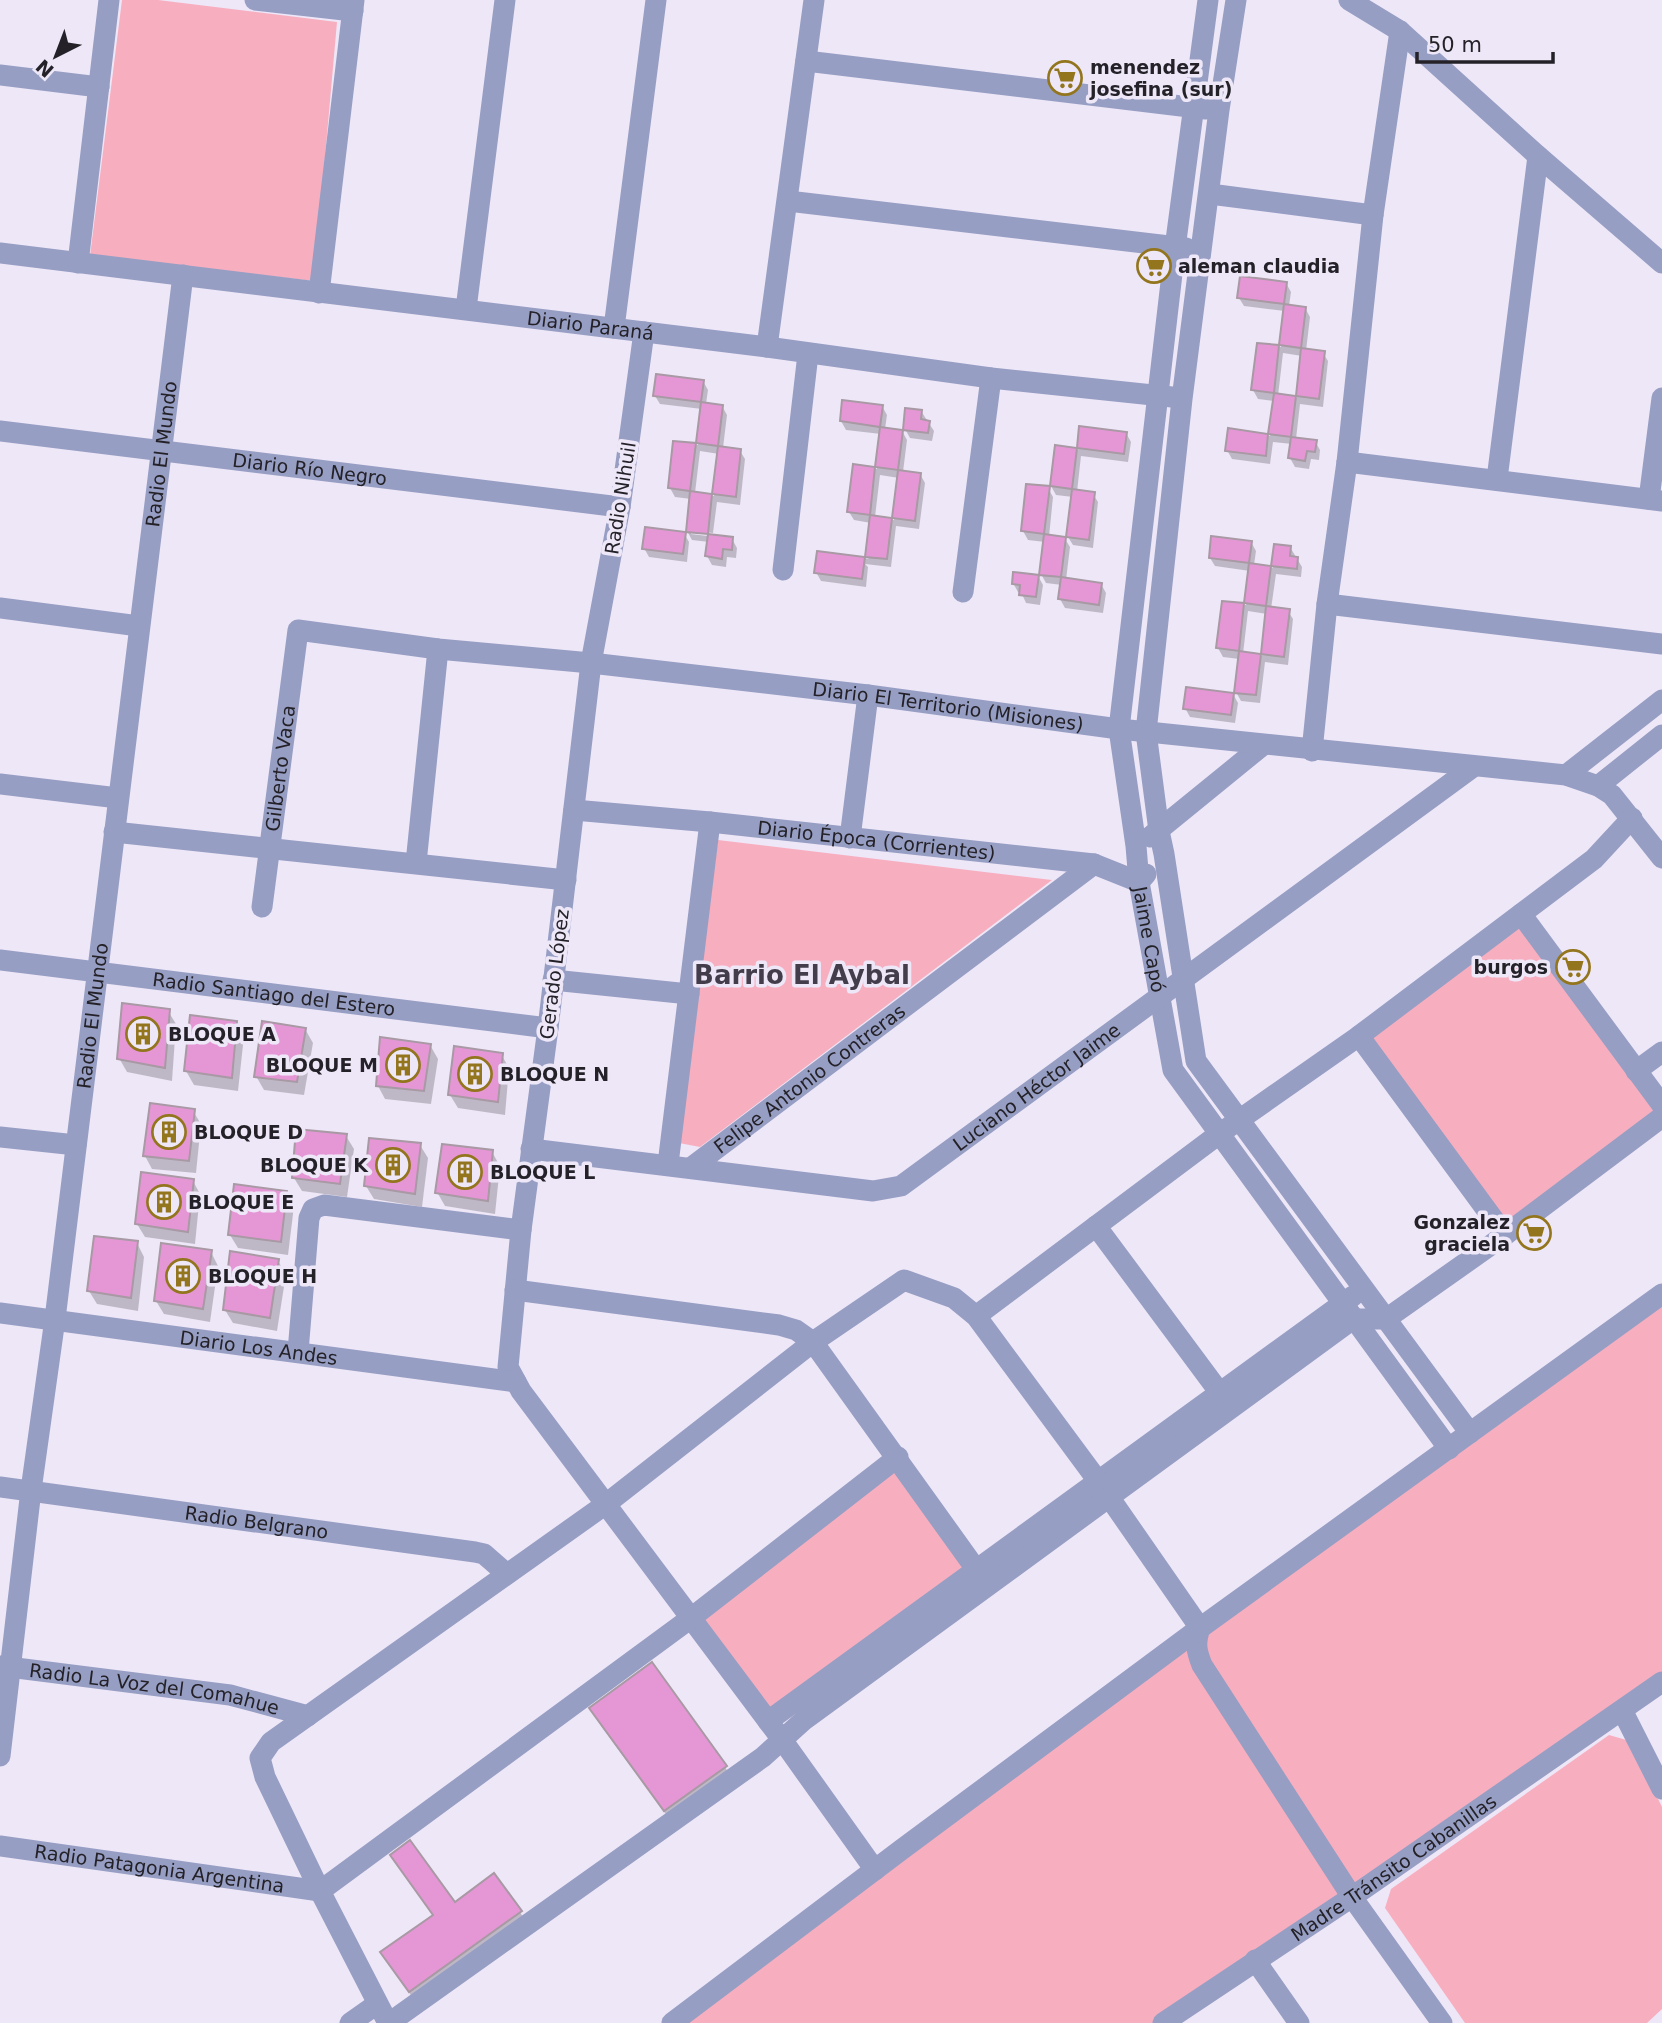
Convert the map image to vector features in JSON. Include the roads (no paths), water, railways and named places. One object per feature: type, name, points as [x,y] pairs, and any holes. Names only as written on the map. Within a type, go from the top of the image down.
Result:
[{"type":"street","points":[[78,263],[108,0]]},
{"type":"street","points":[[255,0],[353,6],[319,293]]},
{"type":"street","points":[[466,309],[505,0]]},
{"type":"street","points":[[614,328],[656,0]]},
{"type":"street","points":[[767,347],[814,0]]},
{"type":"street","name":"Jaime Capó","points":[[1208,0],[1192,108],[1119,729],[1139,882],[1173,1070],[1449,1449]]},
{"type":"street","name":"Jaime Capó","points":[[1236,0],[1182,398],[1146,732],[1158,831],[1164,853],[1196,1061],[1470,1433]]},
{"type":"street","points":[[1349,0],[1400,31],[1662,263]]},
{"type":"street","points":[[1312,751],[1373,215],[1400,31]]},
{"type":"street","points":[[806,61],[1219,110]]},
{"type":"street","points":[[0,75],[99,87]]},
{"type":"street","points":[[1497,479],[1538,156]]},
{"type":"street","points":[[1210,194],[1373,215]]},
{"type":"street","points":[[788,201],[1175,248],[1202,249]]},
{"type":"street","name":"Diario Paraná","points":[[0,253],[466,309],[991,378],[1182,398]]},
{"type":"street","name":"Radio El Mundo","points":[[0,1756],[6,1667],[55,1319],[183,275]]},
{"type":"street","name":"Radio Nihuil","points":[[591,663],[620,507],[644,332]]},
{"type":"street","points":[[783,570],[808,354]]},
{"type":"street","points":[[963,592],[991,378]]},
{"type":"street","points":[[1347,462],[1655,500],[1662,398]]},
{"type":"street","name":"Diario Río Negro","points":[[0,431],[620,507]]},
{"type":"street","points":[[1327,604],[1662,645]]},
{"type":"street","points":[[0,608],[139,626]]},
{"type":"street","name":"Diario El Territorio (Misiones)","points":[[298,631],[438,649],[591,663],[868,695],[1119,729],[1312,751],[1566,775],[1598,786]]},
{"type":"street","name":"Gilberto Vaca","points":[[262,907],[298,631]]},
{"type":"street","points":[[416,863],[438,649]]},
{"type":"street","name":"Gerado López","points":[[591,663],[521,1230],[508,1367],[516,1382],[783,1741],[875,1870]]},
{"type":"street","points":[[850,838],[868,695]]},
{"type":"street","points":[[1566,775],[1662,700]]},
{"type":"street","points":[[1662,735],[1598,786],[1612,795],[1662,858]]},
{"type":"street","points":[[1136,846],[1263,745]]},
{"type":"street","name":"Luciano Héctor Jaime","points":[[531,1149],[873,1191],[901,1186],[1473,767]]},
{"type":"street","points":[[0,784],[118,798]]},
{"type":"street","name":"Diario Época (Corrientes)","points":[[574,810],[710,822],[1094,864],[1139,882]]},
{"type":"street","points":[[976,1316],[1219,1134],[1359,1036],[1594,859],[1632,818]]},
{"type":"street","points":[[668,1164],[710,822]]},
{"type":"street","points":[[114,832],[566,880]]},
{"type":"street","points":[[1139,882],[1164,853]]},
{"type":"street","name":"Felipe Antonio Contreras","points":[[692,1167],[1094,864]]},
{"type":"street","points":[[1521,914],[1662,1105]]},
{"type":"street","name":"Radio Santiago del Estero","points":[[0,960],[548,1028]]},
{"type":"street","points":[[553,980],[689,994]]},
{"type":"street","points":[[1359,1036],[1504,1235]]},
{"type":"street","points":[[1636,1071],[1662,1052]]},
{"type":"street","points":[[1104,1490],[1220,1393],[1348,1311],[1386,1319],[1662,1118]]},
{"type":"street","points":[[0,1137],[76,1145]]},
{"type":"street","points":[[298,1352],[309,1218],[313,1209],[324,1205],[521,1230]]},
{"type":"street","points":[[1097,1226],[1220,1393]]},
{"type":"street","points":[[1200,1628],[1104,1490],[976,1316],[954,1298],[904,1280],[813,1342],[606,1504],[271,1742],[260,1758],[265,1777],[320,1891],[389,2023],[783,1741],[804,1720],[983,1578],[1104,1490],[1348,1311],[1364,1288]]},
{"type":"street","points":[[515,1290],[779,1325],[796,1330],[813,1342],[983,1578]]},
{"type":"street","points":[[672,2023],[1200,1628],[1662,1294]]},
{"type":"street","name":"Diario Los Andes","points":[[0,1313],[516,1382]]},
{"type":"street","points":[[320,1891],[691,1618],[898,1457]]},
{"type":"street","name":"Radio Belgrano","points":[[0,1487],[475,1552],[484,1554],[507,1574]]},
{"type":"street","points":[[768,1721],[983,1578]]},
{"type":"street","points":[[1200,1628],[1195,1641],[1202,1665],[1352,1897],[1442,2023]]},
{"type":"street","name":"Radio La Voz del Comahue","points":[[6,1667],[230,1695],[308,1716]]},
{"type":"street","name":"Madre Tránsito Cabanillas","points":[[1163,2023],[1352,1897],[1662,1682]]},
{"type":"street","points":[[1622,1710],[1662,1789]]},
{"type":"street","name":"Radio Patagonia Argentina","points":[[0,1846],[320,1891]]},
{"type":"street","points":[[1255,1960],[1299,2023]]},
{"type":"street","points":[[350,2023],[377,2004]]},
{"type":"place","name":"menendez josefina (sur)","points":[[1065,78]]},
{"type":"place","name":"aleman claudia","points":[[1154,266]]},
{"type":"place","name":"burgos","points":[[1573,967]]},
{"type":"place","name":"BLOQUE A","points":[[143,1034]]},
{"type":"place","name":"BLOQUE M","points":[[403,1065]]},
{"type":"place","name":"BLOQUE N","points":[[475,1074]]},
{"type":"place","name":"BLOQUE D","points":[[169,1132]]},
{"type":"place","name":"BLOQUE K","points":[[393,1165]]},
{"type":"place","name":"BLOQUE L","points":[[465,1172]]},
{"type":"place","name":"BLOQUE E","points":[[164,1202]]},
{"type":"place","name":"Gonzalez graciela","points":[[1534,1233]]},
{"type":"place","name":"BLOQUE H","points":[[183,1276]]},
{"type":"district","name":"Barrio El Aybal","points":[[802,975]]}]
